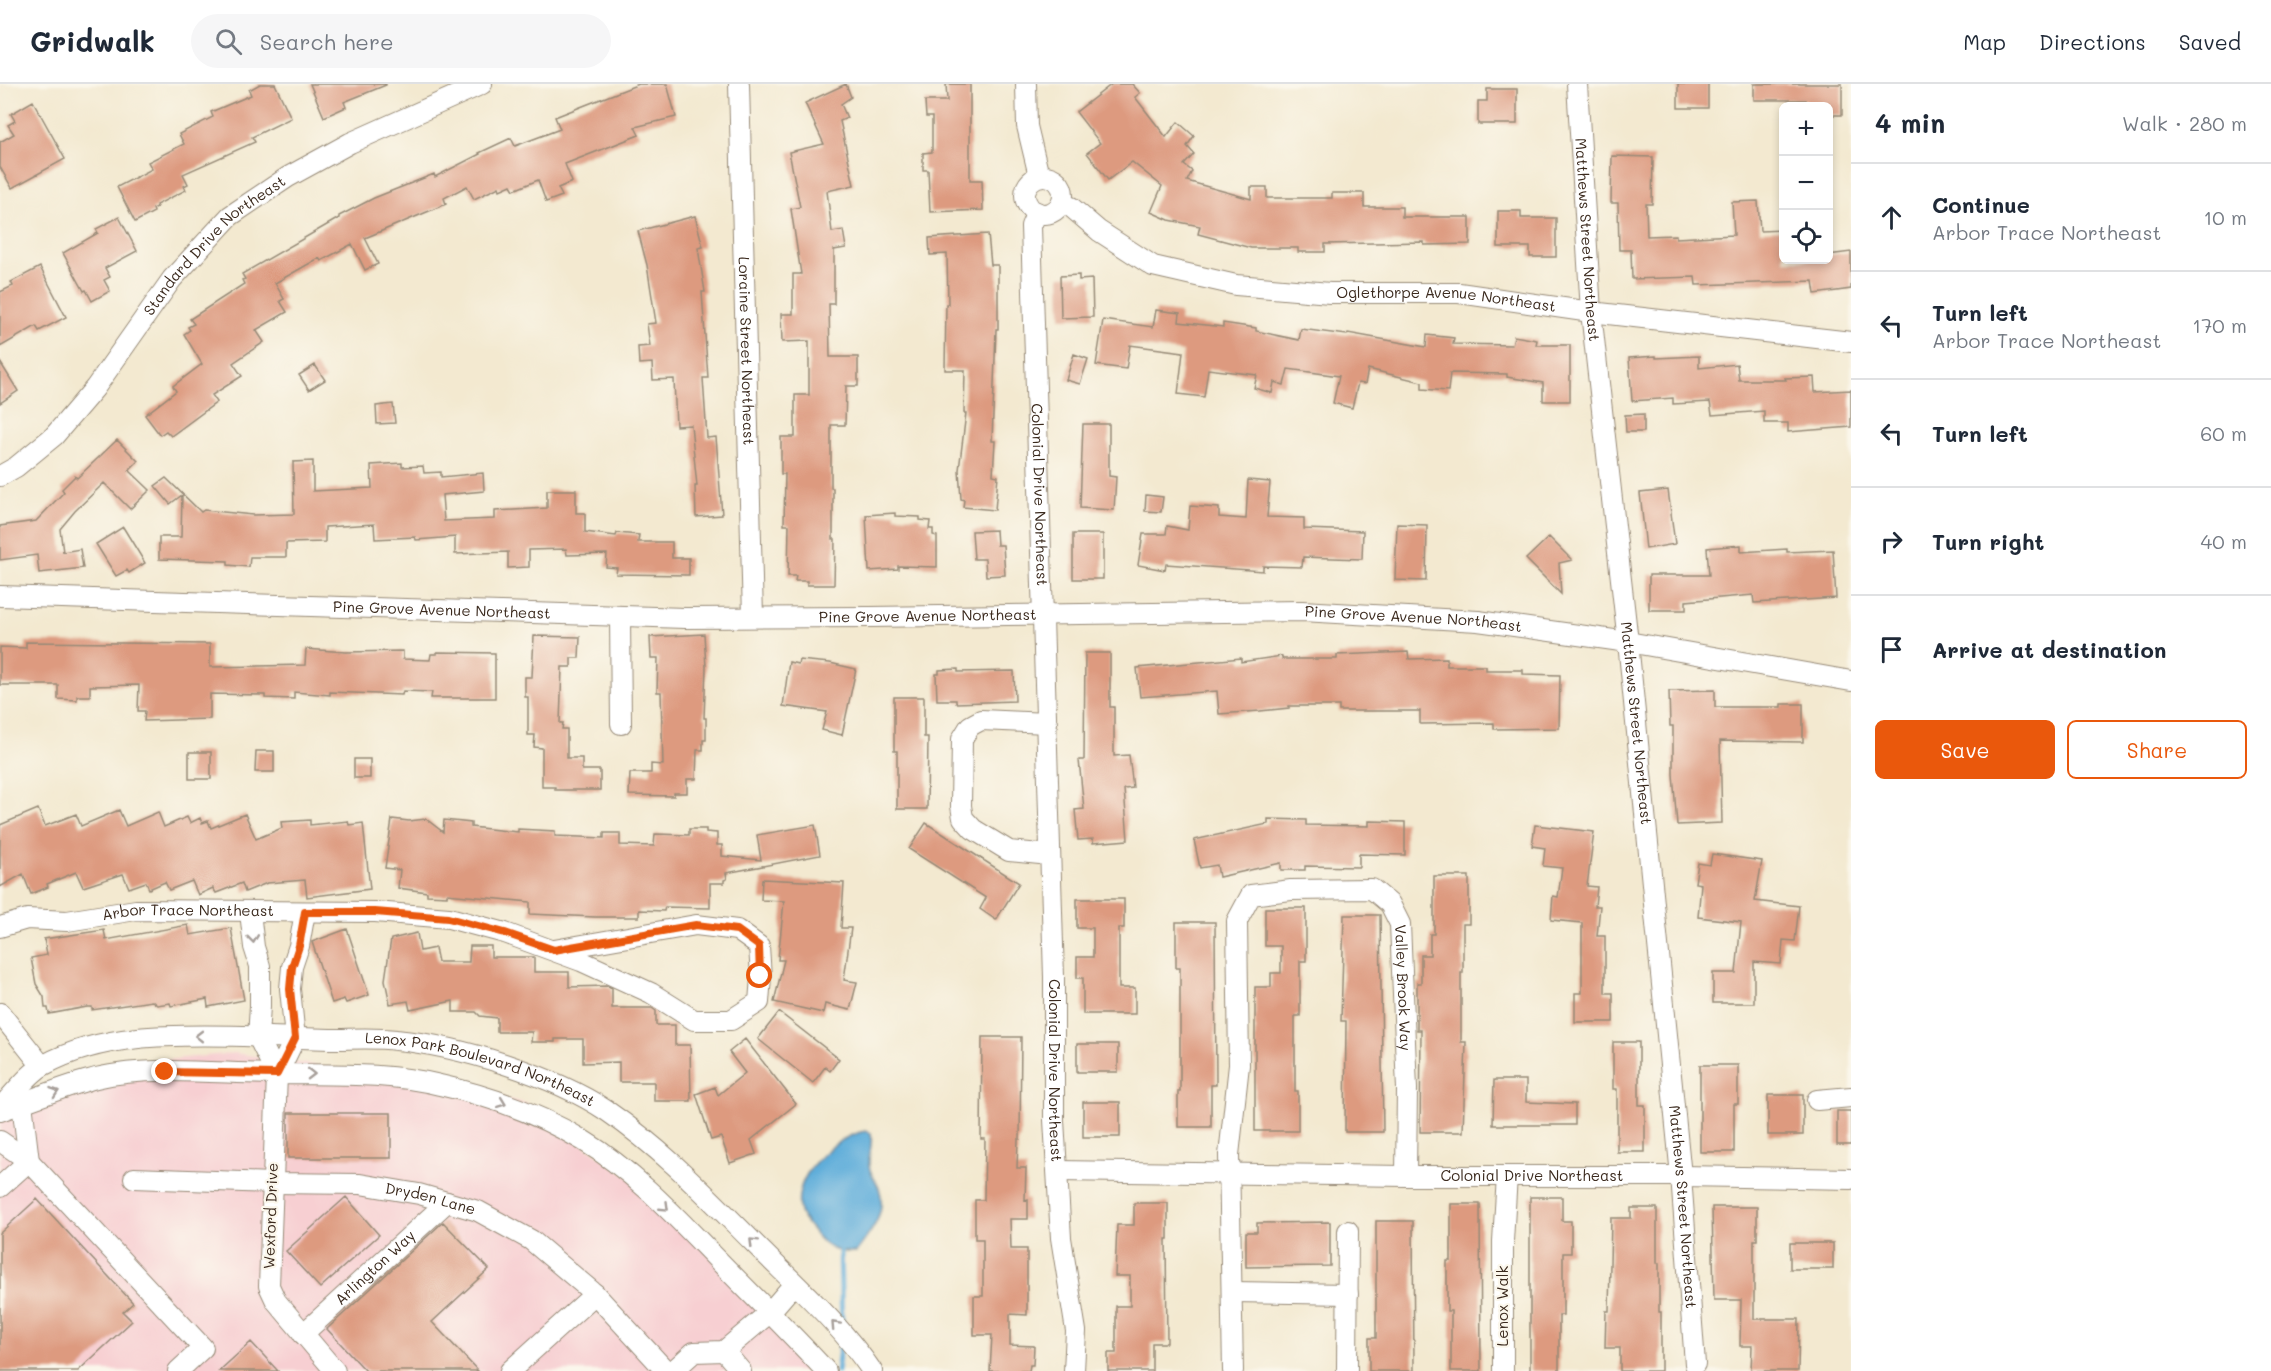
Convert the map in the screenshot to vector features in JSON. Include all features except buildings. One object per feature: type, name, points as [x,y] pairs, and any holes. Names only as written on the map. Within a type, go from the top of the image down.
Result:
[{"type":"street","name":"Standard Drive Northeast","points":[[0,476],[16,467],[54,436],[95,388],[172,279],[230,216],[288,177],[350,143],[482,84]]},
{"type":"street","name":"Loraine Street Northeast","points":[[739,84],[753,617]]},
{"type":"street","points":[[1026,84],[1027,126],[1039,176]]},
{"type":"street","name":"Matthews Street Northeast","points":[[1577,84],[1591,312],[1628,642],[1681,1176],[1695,1364]]},
{"type":"street","points":[[1039,176],[1050,177],[1059,183],[1063,194],[1061,203],[1056,210],[1050,213],[1037,212],[1028,204],[1026,191],[1028,185],[1039,176]]},
{"type":"street","name":"Oglethorpe Avenue Northeast","points":[[1061,203],[1071,207],[1099,231],[1153,266],[1236,285],[1330,293],[1459,293],[1591,312],[1851,342]]},
{"type":"street","name":"Colonial Drive Northeast","points":[[1037,212],[1031,226],[1054,977],[1054,1120],[1058,1171],[1851,1179]]},
{"type":"street","name":"Pine Grove Avenue Northeast","points":[[0,597],[620,616],[871,617],[1302,611],[1478,621],[1628,642],[1851,681]]},
{"type":"street","points":[[620,616],[621,724]]},
{"type":"street","points":[[1047,723],[981,720],[970,726],[962,739],[961,806],[963,818],[973,829],[1009,851],[1050,855]]},
{"type":"street","name":"Valley Brook Way","points":[[1230,1173],[1232,1117],[1239,1065],[1237,921],[1251,895],[1291,890],[1372,889],[1390,904],[1400,924],[1407,1089],[1406,1176]]},
{"type":"street","name":"Arbor Trace Northeast","points":[[0,927],[27,919],[67,921],[136,910],[375,912],[448,918],[505,933],[581,960],[651,993],[694,1020],[731,1020],[759,1002],[759,946],[737,930],[696,925],[554,950]]},
{"type":"street","points":[[250,912],[254,947],[260,966],[258,1036],[277,1074]]},
{"type":"street","points":[[277,1074],[295,1038],[290,989],[292,967],[299,946],[305,912]]},
{"type":"street","points":[[260,987],[290,989]]},
{"type":"street","points":[[0,1012],[42,1066]]},
{"type":"street","name":"Lenox Park Boulevard Northeast","points":[[0,1110],[42,1066],[80,1051],[120,1040],[163,1035],[395,1040],[447,1048],[509,1066],[555,1084],[604,1110],[641,1136],[687,1175],[857,1349],[872,1371]]},
{"type":"street","name":"Lenox Park Boulevard Northeast","points":[[0,1110],[90,1079],[126,1074],[307,1073],[392,1077],[430,1083],[497,1101],[539,1118],[585,1141],[662,1203],[826,1371]]},
{"type":"street","name":"Wexford Drive","points":[[277,1074],[269,1286],[276,1301],[335,1371]]},
{"type":"street","points":[[1817,1100],[1851,1097]]},
{"type":"street","points":[[22,1103],[29,1161]]},
{"type":"street","points":[[0,1141],[29,1161],[203,1348],[178,1371]]},
{"type":"street","points":[[0,1187],[29,1161]]},
{"type":"street","points":[[1058,1171],[1057,1193],[1062,1238],[1076,1331],[1074,1371]]},
{"type":"street","points":[[1230,1173],[1233,1371]]},
{"type":"street","name":"Lenox Walk","points":[[1503,1371],[1503,1241],[1507,1176]]},
{"type":"street","name":"Dryden Lane","points":[[134,1178],[360,1184],[419,1194],[478,1211],[531,1240],[595,1294],[666,1371]]},
{"type":"street","name":"Arlington Way","points":[[303,1334],[447,1202]]},
{"type":"street","points":[[1347,1371],[1348,1231]]},
{"type":"street","points":[[673,1371],[694,1352],[724,1351],[770,1313],[794,1284]]},
{"type":"street","points":[[1233,1292],[1348,1294]]},
{"type":"street","points":[[510,1371],[595,1294]]},
{"type":"street","points":[[724,1351],[741,1371]]},
{"type":"shaded area","points":[[235,1053],[435,1084],[525,1103],[707,1233],[807,1353],[827,1371],[0,1371],[0,1116],[64,1084],[125,1064]]},
{"type":"water","points":[[866,1131],[871,1133],[869,1166],[879,1188],[881,1206],[876,1222],[856,1252],[842,1252],[827,1245],[807,1224],[800,1212],[799,1199],[808,1172],[817,1160],[841,1141]]},
{"type":"waterway","points":[[840,1252],[842,1326]]},
{"type":"waterway","points":[[837,1371],[841,1341]]},
{"type":"route","points":[[165,1072],[277,1074],[295,1038],[290,989],[292,967],[299,946],[305,912],[375,912],[448,918],[505,933],[554,950],[696,925],[737,930],[759,946],[760,976]]}]
